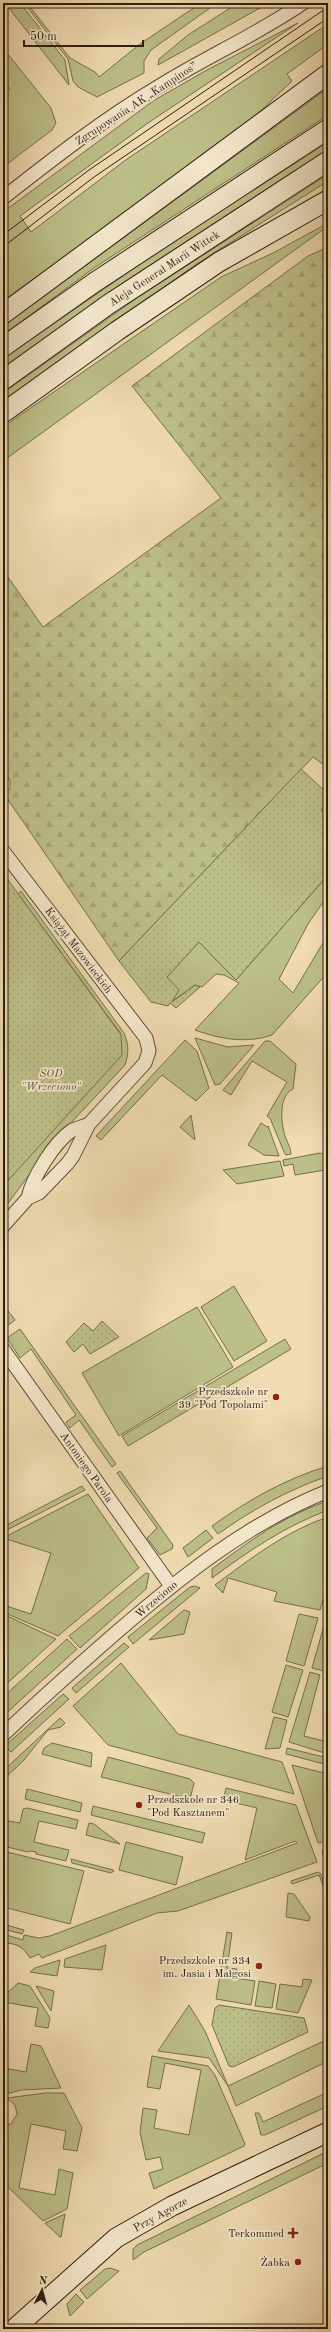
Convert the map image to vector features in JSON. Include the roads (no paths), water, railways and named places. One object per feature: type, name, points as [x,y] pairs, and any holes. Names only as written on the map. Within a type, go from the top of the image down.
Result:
[{"type":"main road","points":[[3,314],[328,74]]},
{"type":"main road","points":[[3,346],[95,282],[328,130]]},
{"type":"main road","name":"Aleja Generał Marii Wittek","points":[[3,380],[109,304],[328,161]]},
{"type":"main road","points":[[3,413],[117,331],[219,262],[328,200]]},
{"type":"main road","name":"Przy Agorze","points":[[14,2329],[116,2238],[172,2206],[328,2132]]},
{"type":"street","name":"Zgrupowania AK „Kampinos”","points":[[3,198],[88,132],[159,86],[277,21],[303,3]]},
{"type":"street","name":"Książąt Mazowieckich","points":[[3,851],[146,1038],[149,1051],[145,1063],[88,1124]]},
{"type":"street","points":[[28,1198],[33,1180],[55,1149],[71,1132],[88,1124]]},
{"type":"street","points":[[3,1226],[28,1198],[39,1193],[67,1164],[88,1124]]},
{"type":"street","name":"Antoniego Parola","points":[[3,1349],[171,1586]]},
{"type":"street","name":"Wrzeciono","points":[[3,1735],[45,1694],[171,1586],[240,1536],[286,1509],[328,1490]]},
{"type":"tram line","points":[[3,235],[89,170],[328,7]]},
{"type":"tram line","points":[[3,247],[94,177],[328,18]]},
{"type":"place","name":"Przedszkole nr 39 \"Pod Topolami\"","points":[[276,1397]]},
{"type":"place","name":"Przedszkole nr 346 \"Pod Kasztanem\"","points":[[139,1805]]},
{"type":"place","name":"Przedszkole nr 334 im. Jasia i Małgosi","points":[[259,1966]]},
{"type":"place","name":"Terkommed","points":[[293,2233]]},
{"type":"place","name":"Żabka","points":[[298,2262]]},
{"type":"park label","name":"SOD \"Wrzeciono\"","points":[[51,1079]]}]
